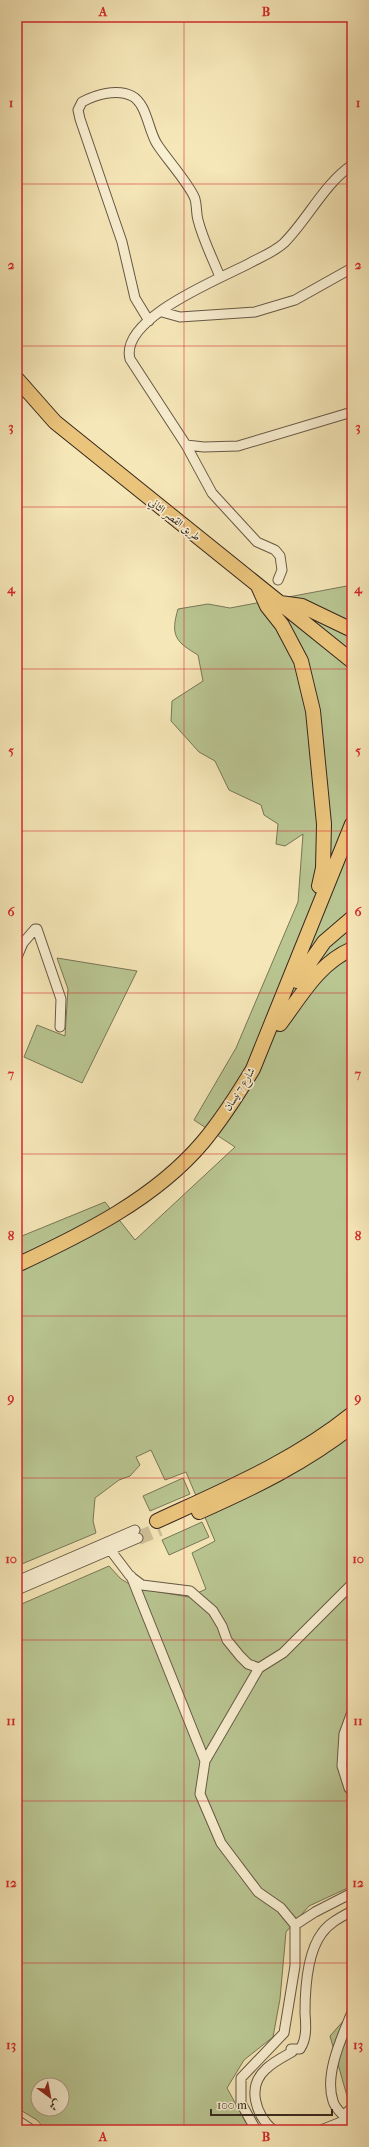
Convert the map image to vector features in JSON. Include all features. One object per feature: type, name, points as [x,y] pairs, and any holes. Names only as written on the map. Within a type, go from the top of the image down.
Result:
[{"type":"main road","name":"طريق القصر الثاني","points":[[17,379],[55,422],[352,662]]},
{"type":"main road","points":[[257,584],[267,606],[282,625],[301,661],[313,711],[325,847],[324,868],[311,912],[312,926]]},
{"type":"main road","points":[[280,603],[302,606],[352,630]]},
{"type":"main road","name":"شارع 7 نيسان","points":[[17,1265],[77,1237],[151,1190],[185,1161],[203,1142],[234,1100],[253,1069],[352,824]]},
{"type":"main road","name":"شارع 7 نيسان","points":[[17,1275],[94,1236],[156,1197],[191,1168],[210,1148],[243,1104],[261,1071],[352,843]]},
{"type":"main road","points":[[297,981],[324,942],[352,918]]},
{"type":"main road","points":[[280,1024],[324,966],[337,956],[352,949]]},
{"type":"main road","points":[[352,1414],[322,1436],[265,1470],[158,1525],[271,1479],[303,1461],[352,1426]]},
{"type":"street","points":[[149,321],[135,298],[122,242],[80,119],[78,110],[82,102],[100,95],[116,93],[124,93],[135,99],[143,111],[157,144],[172,163],[195,199],[199,225],[220,277]]},
{"type":"street","points":[[278,580],[282,570],[280,556],[275,550],[257,542],[225,509],[203,478],[186,445],[130,358],[129,353],[132,339],[149,321],[185,294],[283,244],[339,176],[352,165]]},
{"type":"street","points":[[162,312],[180,317],[255,312],[295,300],[352,268]]},
{"type":"street","points":[[186,445],[204,447],[238,446],[352,412]]},
{"type":"street","points":[[17,957],[23,943],[36,929],[61,998],[60,1027]]},
{"type":"street","points":[[17,1581],[136,1534]]},
{"type":"street","points":[[108,1546],[130,1576],[205,1761]]},
{"type":"street","points":[[17,1590],[108,1546]]},
{"type":"street","points":[[130,1576],[142,1585],[190,1591],[213,1611],[222,1626],[226,1640],[240,1656],[248,1664],[259,1668]]},
{"type":"street","points":[[256,2130],[241,2103],[241,2078],[284,2033],[295,1966],[295,1925],[281,1908],[258,1892],[221,1843],[200,1794],[205,1761],[259,1668],[283,1653],[352,1584]]},
{"type":"street","points":[[352,1712],[344,1734],[342,1766],[349,1788],[352,1788]]},
{"type":"street","points":[[295,1925],[315,1912],[352,1893]]},
{"type":"street","points":[[273,2130],[257,2109],[255,2093],[257,2083],[265,2070],[292,2052],[291,2050],[300,2049],[303,2045],[306,2028],[307,1982],[315,1947],[322,1932],[352,1911]]},
{"type":"street","points":[[348,2118],[337,2109],[333,2101],[332,2079],[338,2047],[352,2012]]},
{"type":"street","points":[[321,2130],[348,2118],[352,2108]]},
{"type":"street","points":[[17,2120],[32,2130]]},
{"type":"green space","points":[[352,585],[352,1886],[309,1906],[286,1932],[280,1999],[273,2037],[244,2060],[227,2088],[250,2130],[46,2130],[37,2120],[32,2117],[70,2117],[70,2077],[30,2077],[30,2116],[17,2108],[17,1606],[109,1566],[121,1579],[136,1588],[189,1597],[206,1589],[192,1553],[215,1541],[186,1472],[165,1480],[151,1450],[136,1457],[140,1465],[130,1476],[119,1480],[95,1498],[93,1521],[96,1533],[17,1566],[17,1238],[105,1202],[135,1240],[235,1147],[194,1120],[236,1048],[298,902],[303,834],[285,846],[276,844],[278,824],[264,815],[261,805],[229,790],[215,761],[199,752],[171,721],[172,701],[203,681],[198,655],[180,642],[175,632],[178,609],[208,604],[230,608]]},
{"type":"green space","points":[[57,958],[137,971],[82,1083],[24,1057],[37,1025],[65,1036],[68,989]]},
{"type":"green space","points":[[183,1478],[190,1494],[150,1511],[143,1496]]},
{"type":"green space","points":[[202,1522],[209,1537],[169,1555],[162,1540]]},
{"type":"green space","points":[[352,2011],[352,2102],[349,2103],[330,2036]]},
{"type":"tunnel","points":[[138,1538],[160,1529]]}]
